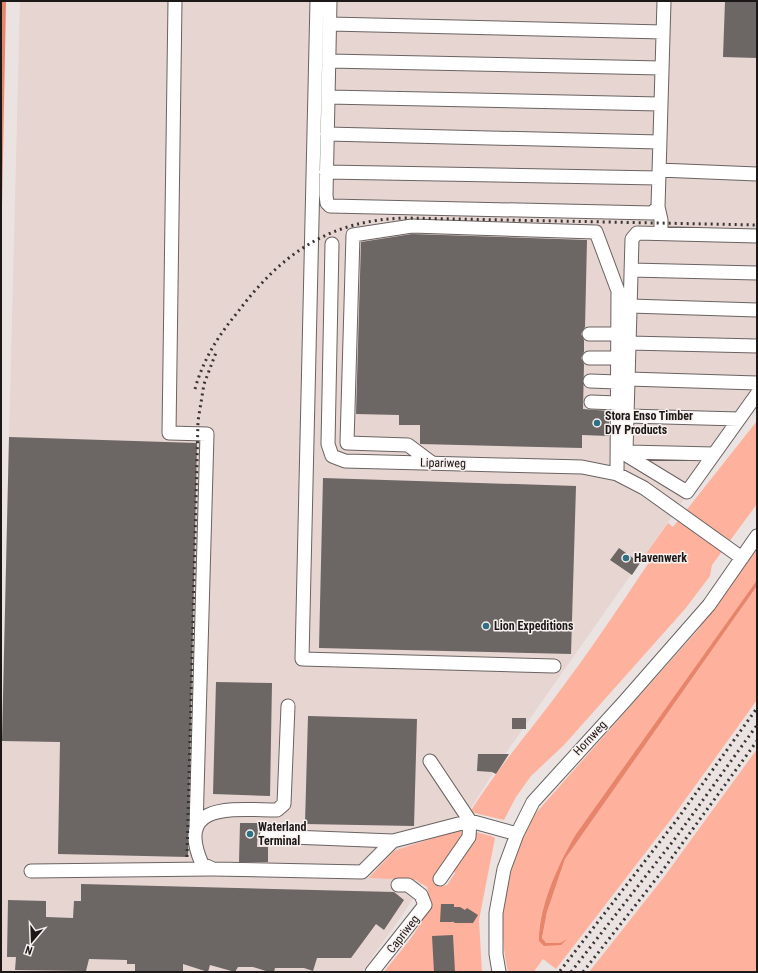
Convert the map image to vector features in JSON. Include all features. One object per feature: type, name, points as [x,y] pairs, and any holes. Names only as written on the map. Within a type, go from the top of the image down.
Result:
[{"type":"street","points":[[176,1],[169,433],[207,434],[195,848],[202,864],[213,869]]},
{"type":"street","points":[[317,1],[302,659],[554,666]]},
{"type":"street","points":[[330,1],[326,172],[327,203],[330,206],[652,213],[658,206]]},
{"type":"street","points":[[661,234],[661,220],[658,206],[658,174],[664,1]]},
{"type":"street","points":[[330,24],[663,32]]},
{"type":"street","points":[[329,61],[662,68]]},
{"type":"street","points":[[328,97],[660,104]]},
{"type":"street","points":[[327,134],[659,142]]},
{"type":"street","points":[[326,172],[757,174]]},
{"type":"street","points":[[432,463],[408,445],[347,443],[353,235],[412,226],[596,232],[618,291],[617,358],[623,380],[627,416],[628,456],[686,492],[757,394]]},
{"type":"street","points":[[617,474],[617,403],[623,380],[629,343],[632,239],[637,233],[757,236]]},
{"type":"street","name":"Lipariweg","points":[[332,244],[328,444],[332,456],[345,461],[582,467],[617,474],[644,488],[742,558]]},
{"type":"street","points":[[631,270],[757,273]]},
{"type":"street","points":[[630,306],[757,310]]},
{"type":"street","points":[[589,334],[618,334]]},
{"type":"street","points":[[629,343],[757,346]]},
{"type":"street","points":[[589,358],[617,358]]},
{"type":"street","points":[[590,381],[623,380],[757,383]]},
{"type":"street","points":[[591,402],[617,403]]},
{"type":"street","points":[[627,416],[739,419]]},
{"type":"street","points":[[627,452],[714,454]]},
{"type":"street","name":"Hornweg","points":[[499,972],[496,954],[496,912],[504,869],[517,834],[533,802],[624,702],[709,605],[757,536]]},
{"type":"street","points":[[196,828],[204,817],[220,810],[277,810],[284,804],[288,706]]},
{"type":"street","points":[[430,761],[470,821],[469,837],[440,879]]},
{"type":"street","points":[[266,836],[393,841],[470,821],[517,834]]},
{"type":"street","points":[[31,871],[213,869],[362,872],[393,841]]},
{"type":"street","name":"Capriweg","points":[[372,972],[425,905],[421,895],[408,885],[398,885]]},
{"type":"shaded area","points":[[1,1],[6,1],[1,259]]},
{"type":"shaded area","points":[[20,1],[757,1],[757,395],[508,750],[403,914],[362,972],[1,972],[1,757]]},
{"type":"shaded area","points":[[757,421],[757,504],[712,565],[710,576],[685,609],[564,745],[531,776],[516,797],[504,820],[470,812],[493,778],[600,635],[652,558],[645,555],[668,523],[673,527]]},
{"type":"shaded area","points":[[757,549],[757,580],[570,844],[558,868],[544,906],[539,931],[544,945],[561,945],[565,940],[560,943],[546,943],[542,939],[547,912],[565,859],[757,586],[757,700],[672,818],[556,969],[543,959],[535,972],[508,972],[504,951],[503,930],[503,910],[506,891],[517,852],[535,814],[697,631]]},
{"type":"shaded area","points":[[757,580],[757,586],[565,859],[547,912],[542,938],[546,943],[560,943],[567,939],[561,945],[544,946],[539,941],[542,914],[546,900],[557,871],[576,834]]},
{"type":"shaded area","points":[[757,749],[757,972],[589,972],[664,877]]},
{"type":"shaded area","points":[[461,829],[463,837],[435,877],[438,887],[447,885],[455,873],[453,870],[471,844],[476,832],[495,838],[479,920],[482,972],[384,972],[415,932],[421,921],[426,910],[428,899],[427,887],[416,880],[369,878],[394,851]]},
{"type":"building","points":[[725,1],[757,1],[757,58],[723,57]]},
{"type":"building","points":[[412,234],[587,240],[585,327],[581,334],[584,340],[584,352],[581,358],[584,364],[583,409],[609,411],[609,436],[582,435],[582,448],[420,444],[420,425],[399,425],[399,415],[356,414],[361,242]]},
{"type":"building","points":[[9,437],[197,443],[188,857],[58,854],[60,742],[2,741]]},
{"type":"building","points":[[323,478],[576,486],[571,654],[319,648]]},
{"type":"building","points":[[619,548],[640,563],[632,575],[610,560]]},
{"type":"building","points":[[216,682],[272,683],[270,796],[213,794]]},
{"type":"building","points":[[308,716],[417,719],[414,826],[305,824]]},
{"type":"building","points":[[512,718],[526,718],[526,729],[512,729]]},
{"type":"building","points":[[478,754],[509,754],[496,774],[492,772],[477,771]]},
{"type":"building","points":[[240,823],[258,823],[257,847],[268,847],[268,862],[239,862]]},
{"type":"building","points":[[81,884],[394,892],[404,900],[384,930],[376,924],[351,958],[317,958],[313,971],[304,968],[275,968],[274,972],[269,972],[253,967],[238,967],[235,972],[210,965],[208,972],[183,964],[183,972],[135,972],[135,964],[127,964],[127,960],[89,959],[86,971],[15,970],[16,957],[7,957],[8,900],[46,901],[46,917],[73,918],[74,901],[81,901]]},
{"type":"building","points":[[441,904],[454,904],[454,907],[460,907],[465,910],[467,908],[478,915],[473,923],[455,923],[452,921],[453,922],[440,922]]},
{"type":"building","points":[[453,935],[455,972],[434,972],[432,936]]},
{"type":"railway","points":[[195,389],[202,368],[217,340],[254,292],[271,274],[289,258],[309,244],[330,233],[353,225],[378,220],[405,218],[757,225]]},
{"type":"railway","points":[[187,857],[198,421],[204,384],[217,350]]},
{"type":"railway","points":[[560,971],[676,821],[757,708]]},
{"type":"railway","points":[[571,972],[677,836],[757,725]]},
{"type":"railway","points":[[583,972],[660,874],[757,741]]},
{"type":"place","name":"Stora Enso Timber DIY Products","points":[[597,423]]},
{"type":"place","name":"Havenwerk","points":[[626,558]]},
{"type":"place","name":"Lion Expeditions","points":[[486,626]]},
{"type":"place","name":"Waterland Terminal","points":[[250,834]]}]
